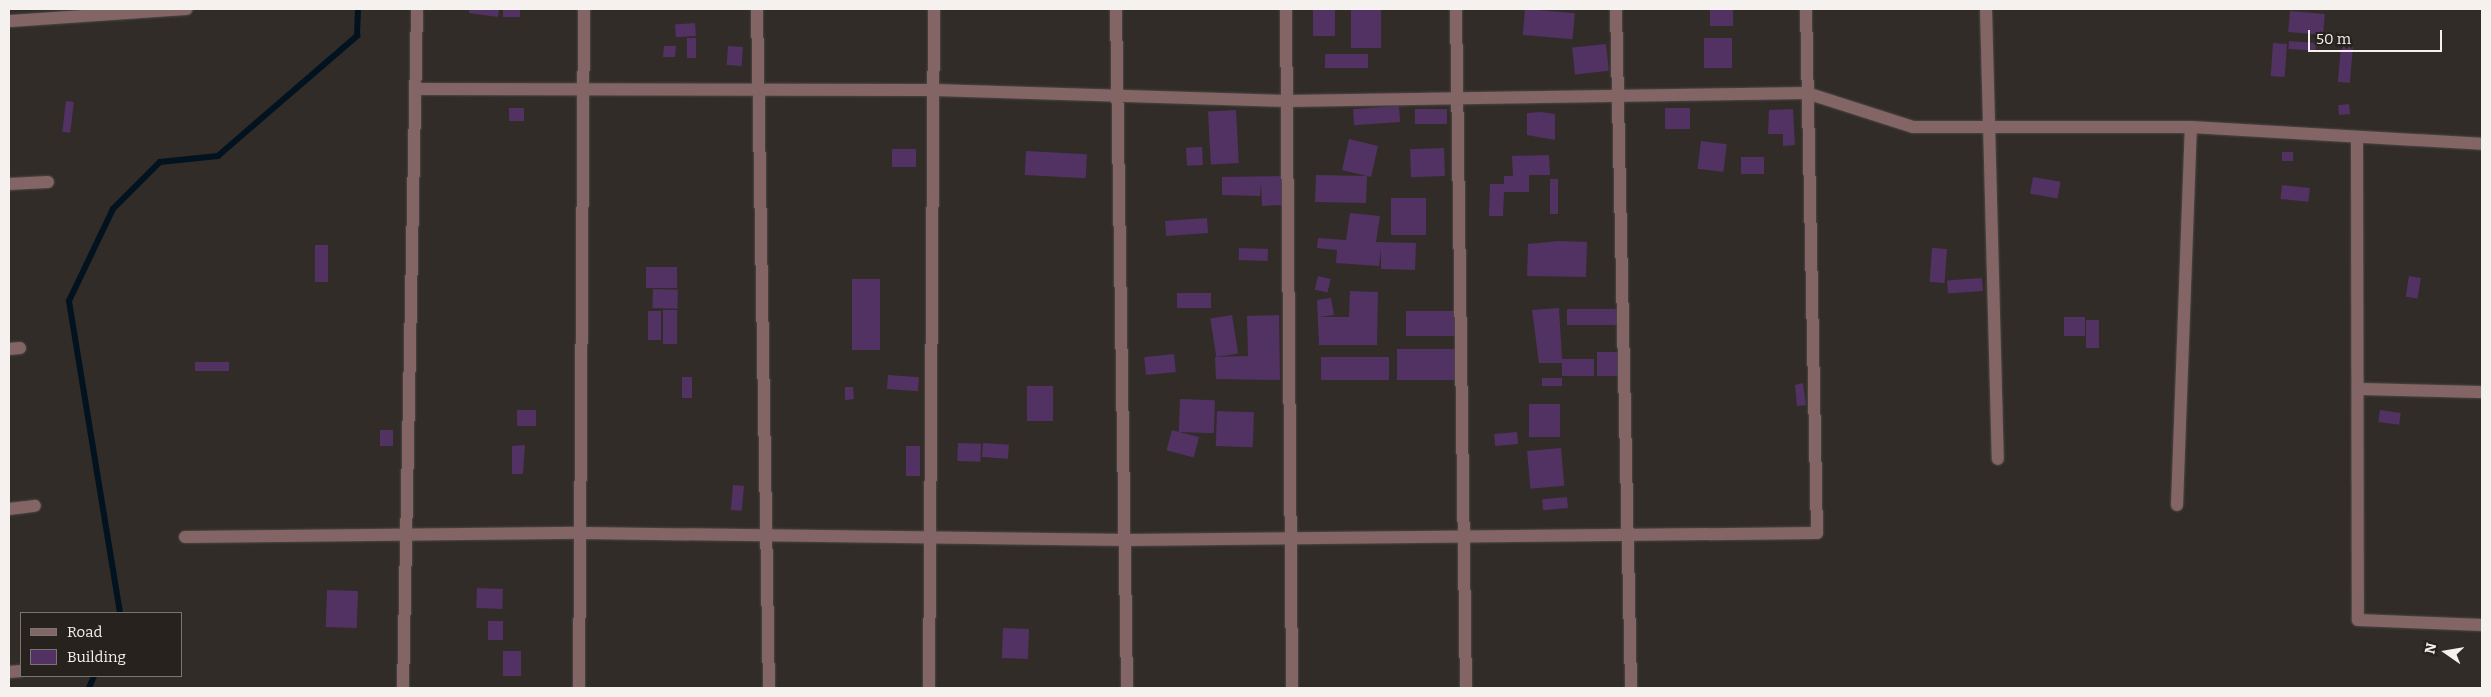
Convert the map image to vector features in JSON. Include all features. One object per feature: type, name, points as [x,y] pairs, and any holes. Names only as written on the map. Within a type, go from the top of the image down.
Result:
[{"type":"street","points":[[9,21],[187,9]]},
{"type":"street","points":[[403,688],[403,534],[417,9]]},
{"type":"street","points":[[579,688],[582,533],[584,9]]},
{"type":"street","points":[[757,9],[768,536],[769,688]]},
{"type":"street","points":[[928,688],[932,537],[934,9]]},
{"type":"street","points":[[1116,9],[1128,540],[1127,688]]},
{"type":"street","points":[[1286,9],[1287,539],[1292,688]]},
{"type":"street","points":[[1456,9],[1455,99],[1466,688]]},
{"type":"street","points":[[1616,9],[1616,95],[1629,534],[1630,688]]},
{"type":"street","points":[[185,537],[582,533],[1128,540],[1817,533],[1806,9]]},
{"type":"street","points":[[1986,9],[1998,459]]},
{"type":"street","points":[[415,89],[583,91],[758,89],[935,90],[1286,101],[1807,93],[1913,128],[1990,125],[2191,128],[2357,140],[2482,144]]},
{"type":"street","points":[[2177,505],[2191,128]]},
{"type":"street","points":[[2357,140],[2358,620],[2482,625]]},
{"type":"street","points":[[9,184],[48,182]]},
{"type":"street","points":[[2358,389],[2482,392]]},
{"type":"street","points":[[9,508],[34,506]]},
{"type":"building","points":[[469,9],[499,9],[498,17],[469,13]]},
{"type":"building","points":[[503,9],[520,9],[520,17],[503,17]]},
{"type":"building","points":[[1313,9],[1335,9],[1335,36],[1313,36]]},
{"type":"building","points":[[1525,9],[1575,13],[1573,39],[1523,35]]},
{"type":"building","points":[[1710,9],[1733,9],[1733,26],[1710,26]]},
{"type":"building","points":[[1351,10],[1381,10],[1381,48],[1351,48]]},
{"type":"building","points":[[2290,11],[2325,14],[2323,35],[2288,32]]},
{"type":"building","points":[[695,23],[696,36],[676,37],[675,24]]},
{"type":"building","points":[[687,38],[696,38],[696,58],[687,58]]},
{"type":"building","points":[[1704,38],[1732,38],[1732,68],[1704,68]]},
{"type":"building","points":[[2289,41],[2316,43],[2315,51],[2288,49]]},
{"type":"building","points":[[2273,43],[2287,44],[2285,77],[2271,76]]},
{"type":"building","points":[[1606,44],[1609,71],[1575,74],[1572,48]]},
{"type":"building","points":[[664,46],[676,46],[675,57],[663,57]]},
{"type":"building","points":[[728,46],[743,47],[742,66],[727,65]]},
{"type":"building","points":[[2341,46],[2353,47],[2350,83],[2338,82]]},
{"type":"building","points":[[1325,54],[1368,54],[1368,68],[1325,68]]},
{"type":"building","points":[[66,101],[74,102],[70,133],[62,132]]},
{"type":"building","points":[[2349,104],[2350,114],[2339,115],[2338,105]]},
{"type":"building","points":[[1399,106],[1400,122],[1354,125],[1353,109]]},
{"type":"building","points":[[509,108],[524,108],[524,121],[509,121]]},
{"type":"building","points":[[1665,108],[1690,108],[1690,129],[1665,129]]},
{"type":"building","points":[[1415,109],[1447,109],[1447,124],[1415,124]]},
{"type":"building","points":[[1793,109],[1795,145],[1783,146],[1783,134],[1768,134],[1769,110]]},
{"type":"building","points":[[1236,110],[1239,163],[1211,164],[1208,111]]},
{"type":"building","points":[[1527,113],[1555,114],[1555,140],[1527,135]]},
{"type":"building","points":[[1349,139],[1378,146],[1371,177],[1342,170]]},
{"type":"building","points":[[1701,141],[1727,144],[1723,172],[1698,169]]},
{"type":"building","points":[[1202,147],[1203,165],[1187,166],[1186,148]]},
{"type":"building","points":[[1444,148],[1445,176],[1411,177],[1410,149]]},
{"type":"building","points":[[892,149],[916,149],[916,167],[892,167]]},
{"type":"building","points":[[1026,151],[1087,154],[1086,178],[1025,175]]},
{"type":"building","points":[[2282,152],[2293,152],[2293,161],[2282,161]]},
{"type":"building","points":[[1549,155],[1550,175],[1529,175],[1529,192],[1504,192],[1503,216],[1489,216],[1490,184],[1504,184],[1504,176],[1513,176],[1512,156]]},
{"type":"building","points":[[1741,157],[1764,157],[1764,174],[1741,174]]},
{"type":"building","points":[[1316,175],[1367,176],[1366,203],[1315,202]]},
{"type":"building","points":[[1282,176],[1283,205],[1262,206],[1261,182],[1260,196],[1222,195],[1222,177]]},
{"type":"building","points":[[2033,177],[2061,182],[2058,199],[2030,194]]},
{"type":"building","points":[[1550,179],[1558,179],[1558,214],[1550,214]]},
{"type":"building","points":[[2282,185],[2310,188],[2308,202],[2281,199]]},
{"type":"building","points":[[1391,198],[1426,198],[1426,235],[1391,235]]},
{"type":"building","points":[[1350,213],[1380,216],[1376,242],[1416,243],[1415,270],[1381,269],[1381,249],[1379,266],[1336,263],[1337,250],[1317,248],[1318,238],[1346,240]]},
{"type":"building","points":[[1207,218],[1208,233],[1166,236],[1165,221]]},
{"type":"building","points":[[1559,241],[1587,242],[1586,277],[1527,276],[1528,244]]},
{"type":"building","points":[[315,245],[328,245],[328,282],[315,282]]},
{"type":"building","points":[[1239,248],[1268,249],[1268,261],[1239,260]]},
{"type":"building","points":[[1932,248],[1947,249],[1945,283],[1930,282]]},
{"type":"building","points":[[646,267],[677,267],[677,288],[646,288]]},
{"type":"building","points":[[1318,276],[1331,279],[1328,293],[1315,290]]},
{"type":"building","points":[[2409,276],[2421,278],[2418,299],[2406,297]]},
{"type":"building","points":[[1982,278],[1983,291],[1948,293],[1947,280]]},
{"type":"building","points":[[852,279],[880,279],[880,350],[852,350]]},
{"type":"building","points":[[653,289],[678,290],[677,309],[652,308]]},
{"type":"building","points":[[1350,291],[1378,292],[1377,345],[1319,345],[1317,300],[1331,298],[1334,315],[1319,317],[1349,317]]},
{"type":"building","points":[[1177,293],[1211,293],[1211,308],[1177,308]]},
{"type":"building","points":[[1559,308],[1562,359],[1594,359],[1594,376],[1562,376],[1562,363],[1539,363],[1532,310]]},
{"type":"building","points":[[1567,309],[1619,309],[1619,325],[1567,325]]},
{"type":"building","points":[[663,310],[677,310],[677,344],[663,344]]},
{"type":"building","points":[[648,311],[661,311],[661,340],[648,340]]},
{"type":"building","points":[[1406,311],[1455,311],[1455,336],[1406,336]]},
{"type":"building","points":[[1232,315],[1238,354],[1216,357],[1210,318]]},
{"type":"building","points":[[1279,315],[1280,380],[1216,379],[1215,357],[1248,356],[1247,316]]},
{"type":"building","points":[[2064,317],[2085,317],[2085,336],[2064,336]]},
{"type":"building","points":[[2086,320],[2099,320],[2099,348],[2086,348]]},
{"type":"building","points":[[1397,349],[1455,349],[1455,380],[1397,380]]},
{"type":"building","points":[[1597,352],[1620,352],[1620,376],[1597,376]]},
{"type":"building","points":[[1174,354],[1176,372],[1146,375],[1144,357]]},
{"type":"building","points":[[1321,357],[1389,357],[1389,380],[1321,380]]},
{"type":"building","points":[[195,362],[229,362],[229,371],[195,371]]},
{"type":"building","points":[[888,375],[919,377],[918,391],[887,389]]},
{"type":"building","points":[[682,377],[692,377],[692,398],[682,398]]},
{"type":"building","points":[[1542,378],[1562,378],[1562,386],[1542,386]]},
{"type":"building","points":[[1803,383],[1806,405],[1797,406],[1795,385]]},
{"type":"building","points":[[1027,386],[1053,386],[1053,421],[1027,421]]},
{"type":"building","points":[[845,387],[853,387],[854,399],[845,400]]},
{"type":"building","points":[[1180,399],[1215,400],[1214,433],[1179,432]]},
{"type":"building","points":[[1529,404],[1560,404],[1560,437],[1529,437]]},
{"type":"building","points":[[517,410],[536,410],[536,426],[517,426]]},
{"type":"building","points":[[2380,410],[2401,413],[2399,425],[2378,422]]},
{"type":"building","points":[[1217,411],[1254,412],[1253,447],[1216,446]]},
{"type":"building","points":[[380,430],[393,430],[393,446],[380,446]]},
{"type":"building","points":[[1172,430],[1199,437],[1194,458],[1167,450]]},
{"type":"building","points":[[1517,432],[1518,444],[1495,446],[1494,434]]},
{"type":"building","points":[[958,443],[981,444],[980,462],[957,461]]},
{"type":"building","points":[[983,443],[1009,445],[1008,459],[982,457]]},
{"type":"building","points":[[525,445],[523,474],[512,474],[512,446]]},
{"type":"building","points":[[906,446],[920,446],[920,476],[906,476]]},
{"type":"building","points":[[1561,448],[1564,486],[1530,489],[1527,451]]},
{"type":"building","points":[[733,485],[744,486],[742,511],[731,510]]},
{"type":"building","points":[[1567,497],[1568,508],[1543,510],[1542,499]]},
{"type":"building","points":[[477,588],[503,589],[502,609],[476,608]]},
{"type":"building","points":[[327,590],[358,591],[357,628],[326,627]]},
{"type":"building","points":[[488,621],[503,621],[503,640],[488,640]]},
{"type":"building","points":[[1003,628],[1029,629],[1028,659],[1002,658]]},
{"type":"building","points":[[503,651],[521,651],[521,676],[503,676]]},
{"type":"waterway","points":[[120,612],[69,301],[113,209],[160,162],[218,156],[357,36],[358,9]]},
{"type":"waterway","points":[[89,688],[94,677]]}]
